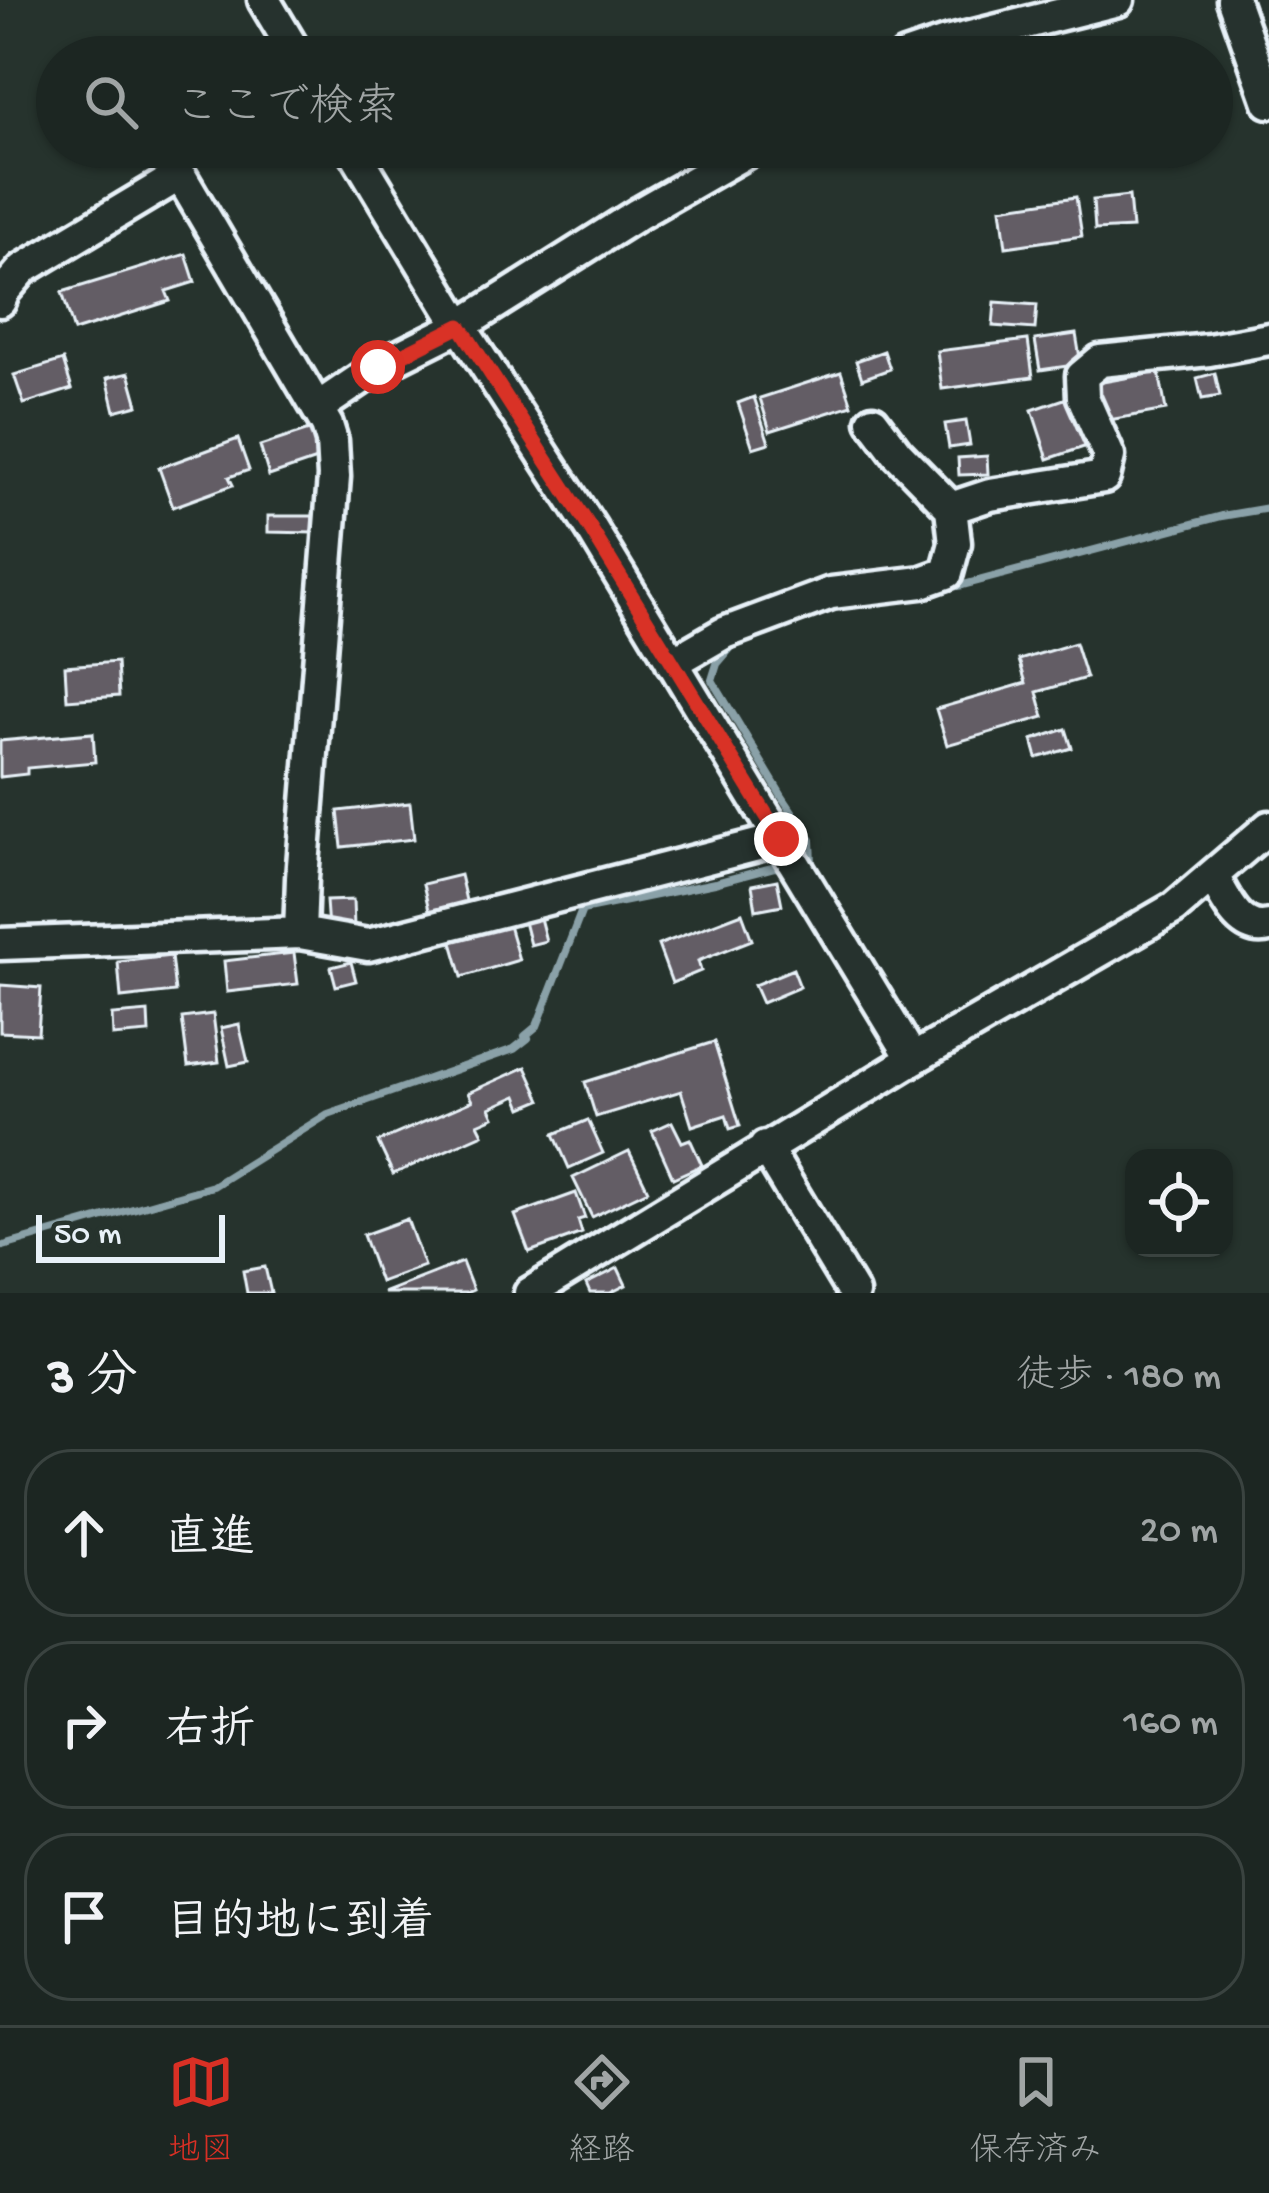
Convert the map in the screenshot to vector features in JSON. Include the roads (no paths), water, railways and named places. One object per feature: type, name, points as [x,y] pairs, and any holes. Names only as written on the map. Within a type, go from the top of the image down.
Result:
[{"type":"street","points":[[264,0],[285,36]]},
{"type":"street","points":[[974,36],[1118,0]]},
{"type":"street","points":[[1233,0],[1269,102]]},
{"type":"street","points":[[365,168],[913,1059]]},
{"type":"street","points":[[319,407],[378,367],[460,326],[718,168]]},
{"type":"street","points":[[0,301],[23,269],[180,175],[319,407],[332,441],[334,477],[300,933]]},
{"type":"street","points":[[951,508],[990,495],[1104,477],[1109,456],[1083,397],[1082,376],[1100,361],[1269,339]]},
{"type":"street","points":[[672,663],[724,633],[831,592],[922,582],[947,574],[955,543],[951,508],[873,421]]},
{"type":"street","points":[[530,1293],[765,1147],[1174,908],[1269,827]]},
{"type":"street","points":[[0,944],[300,933],[368,945],[785,845]]},
{"type":"street","points":[[1213,876],[1228,904],[1250,927],[1269,926]]},
{"type":"street","points":[[765,1147],[853,1293]]},
{"type":"waterway","points":[[945,588],[1269,508]]},
{"type":"waterway","points":[[735,643],[717,664],[712,680],[811,840],[812,864],[803,868]]},
{"type":"waterway","points":[[0,1247],[213,1186],[328,1114],[514,1049],[537,1026],[582,910],[775,867],[789,871]]}]
